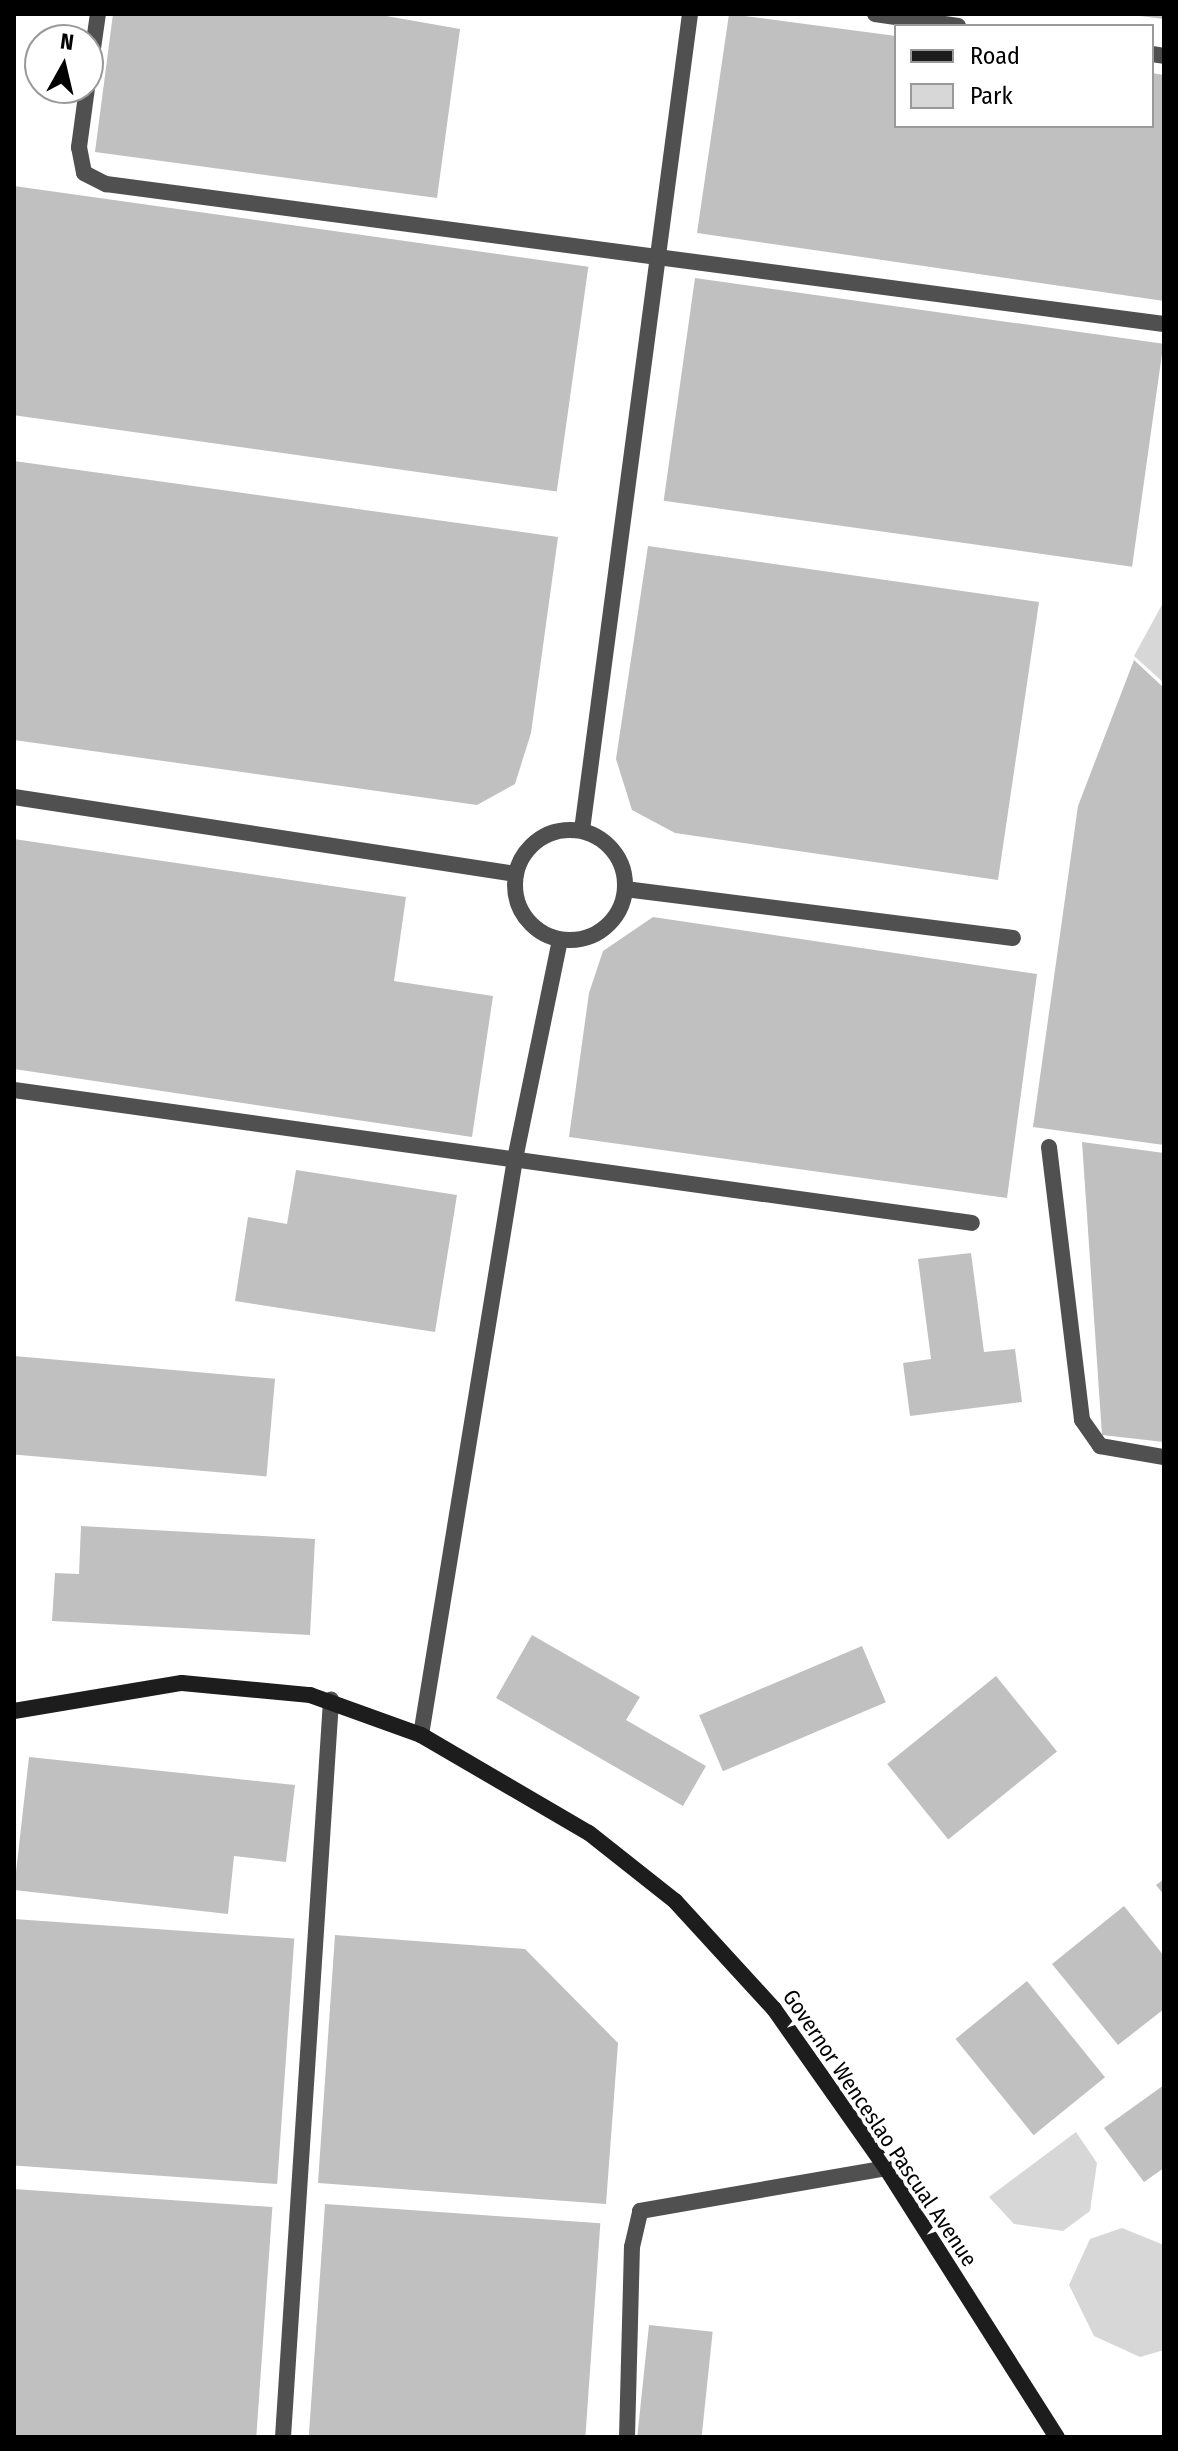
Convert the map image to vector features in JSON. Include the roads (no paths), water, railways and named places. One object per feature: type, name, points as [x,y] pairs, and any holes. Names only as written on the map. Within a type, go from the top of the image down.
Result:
[{"type":"main road","name":"Governor Wenceslao Pascual Avenue","points":[[14,1711],[182,1683],[272,1687],[331,1700],[421,1735],[589,1833],[675,1901],[774,2009],[886,2168],[1057,2437]]},
{"type":"lane","points":[[582,830],[690,14]]},
{"type":"lane","points":[[875,14],[944,24]]},
{"type":"lane","points":[[85,104],[79,147],[84,173],[106,184],[657,252],[1164,324]]},
{"type":"lane","points":[[14,797],[516,874]]},
{"type":"lane","points":[[582,830],[619,857],[625,889],[611,924],[590,937],[560,940],[538,931],[519,909],[516,874],[536,839],[582,830]]},
{"type":"lane","points":[[625,889],[1013,938]]},
{"type":"lane","points":[[421,1735],[515,1159],[560,940]]},
{"type":"lane","points":[[14,1090],[972,1223]]},
{"type":"lane","points":[[1049,1147],[1082,1420],[1100,1446],[1164,1457]]},
{"type":"lane","points":[[283,2437],[331,1700]]},
{"type":"lane","points":[[627,2437],[634,2223],[640,2211],[886,2168]]}]
